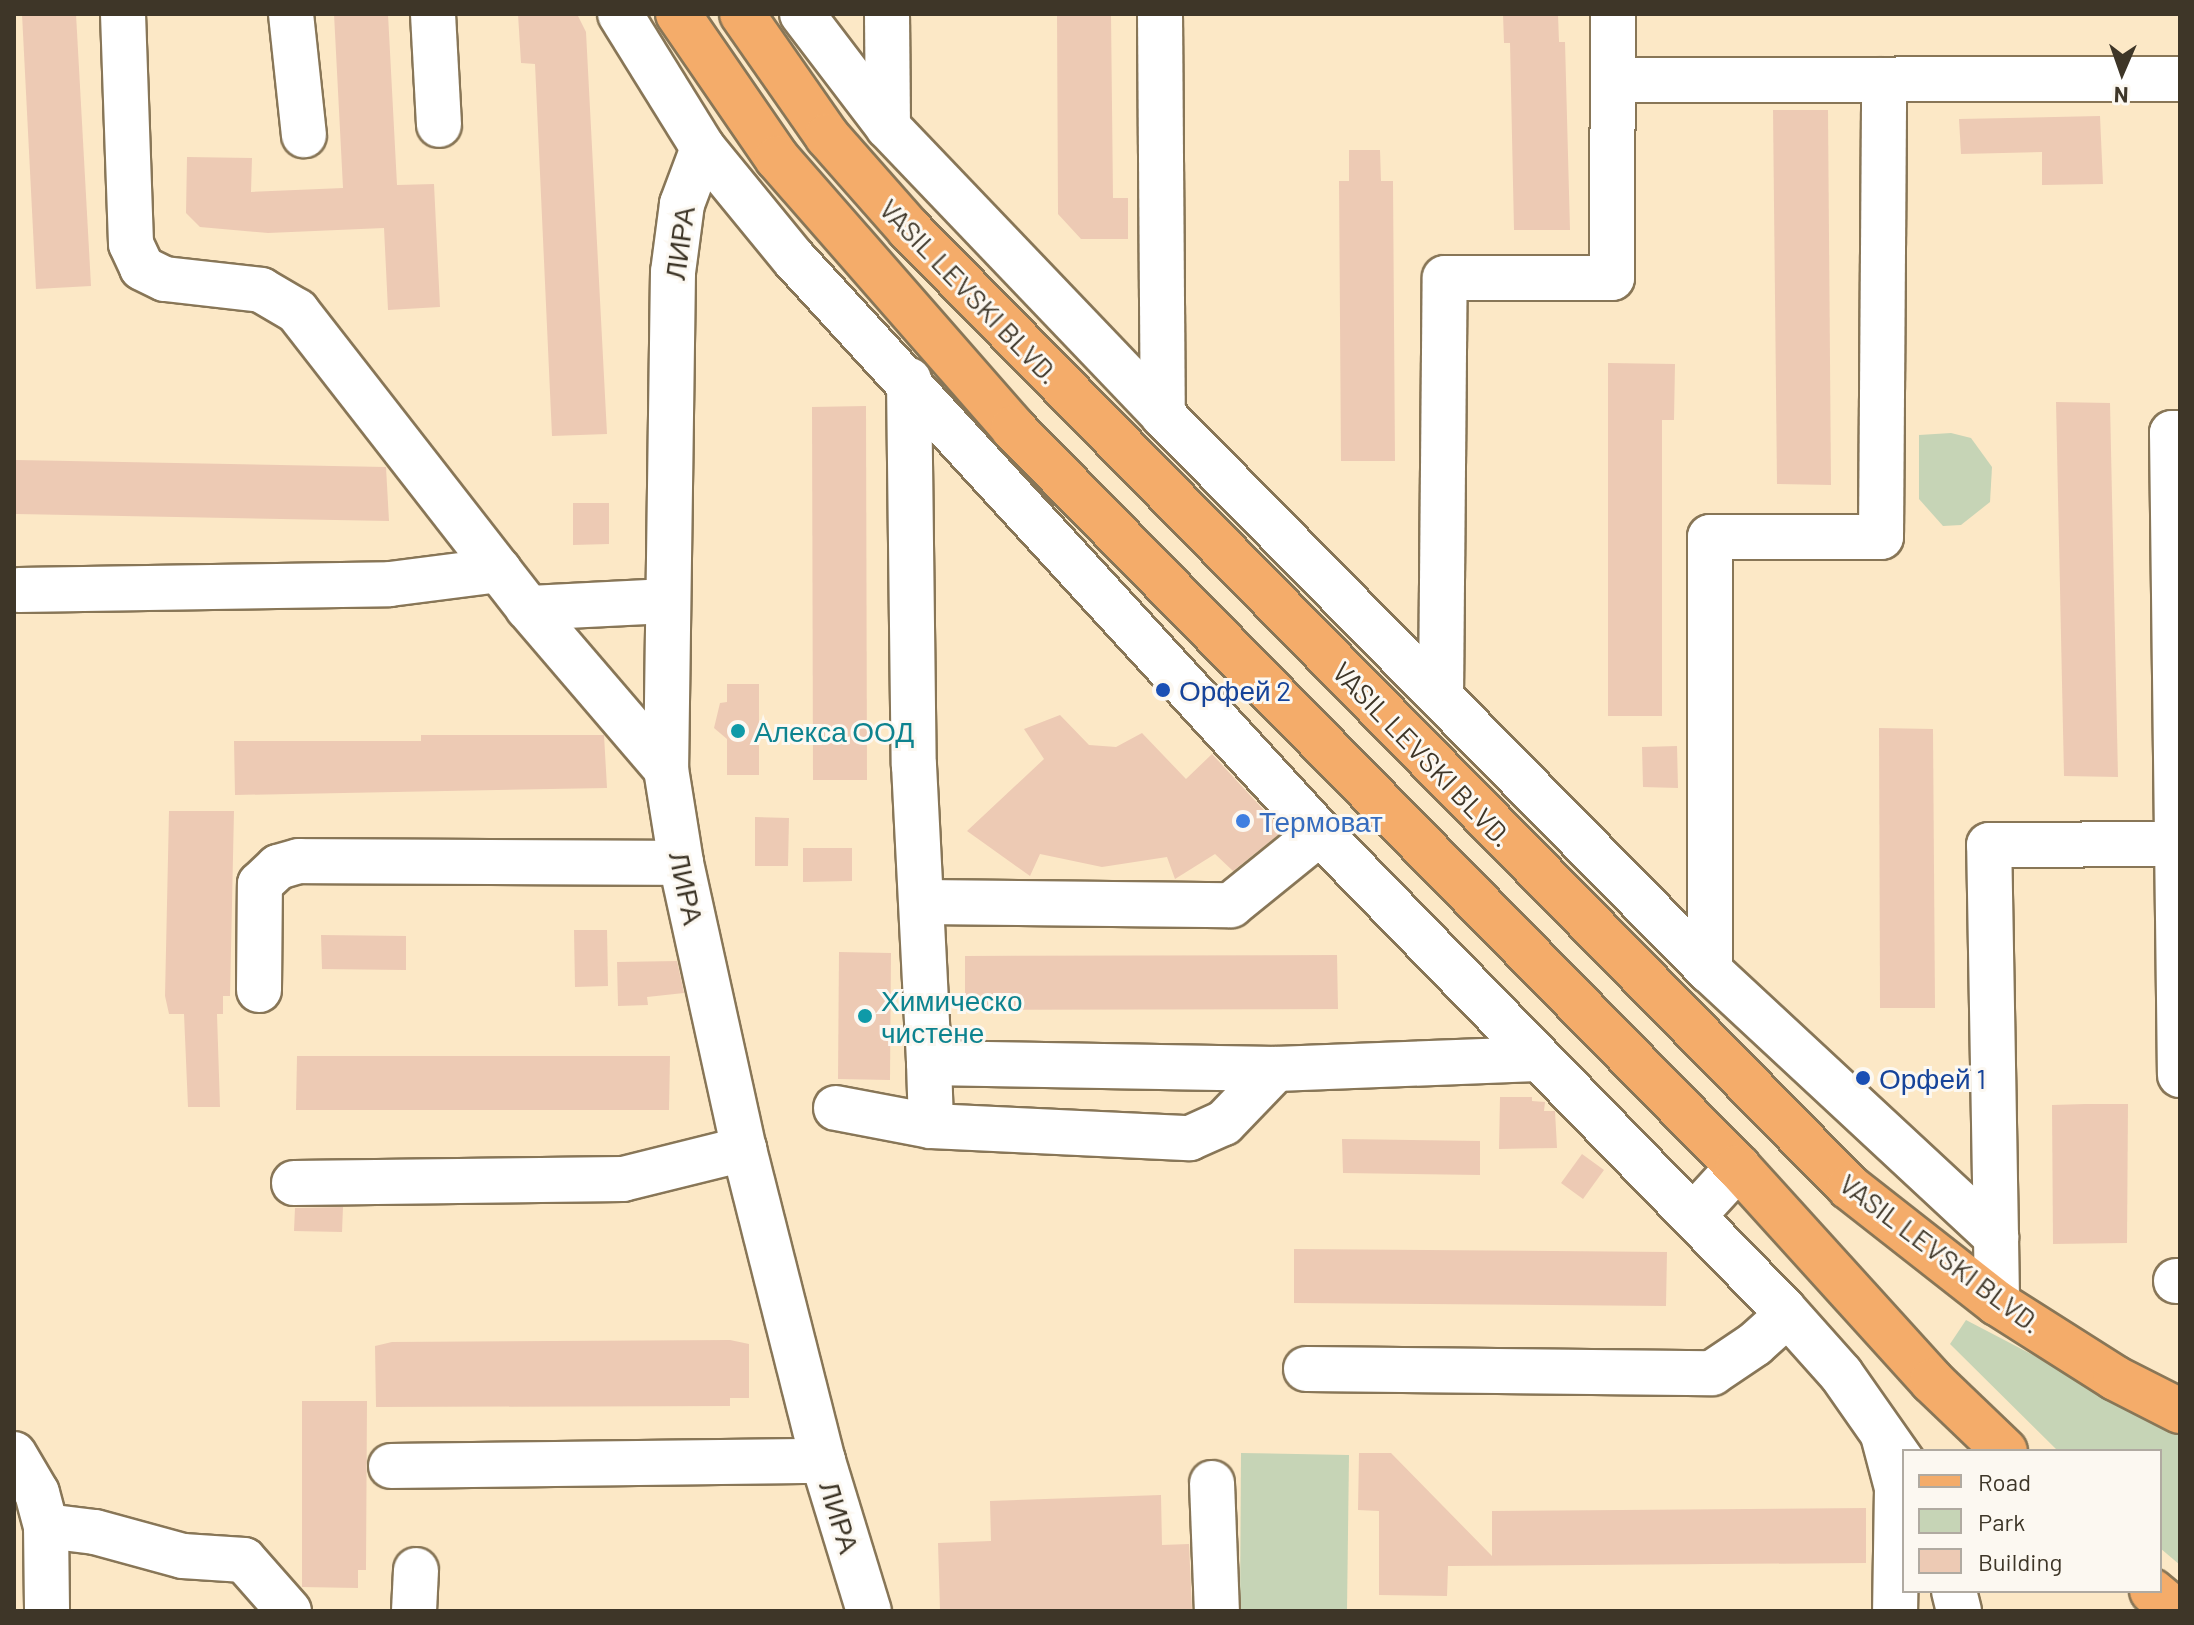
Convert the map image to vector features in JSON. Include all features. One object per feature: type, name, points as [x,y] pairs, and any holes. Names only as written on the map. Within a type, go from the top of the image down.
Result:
[{"type":"main road","name":"VASIL LEVSKI BLVD.","points":[[678,14],[777,158],[1013,428],[1738,1167],[1932,1381],[2003,1449]]},
{"type":"main road","name":"VASIL LEVSKI BLVD.","points":[[742,14],[827,136],[1006,329],[1818,1156],[1898,1228],[1997,1303],[2115,1378],[2180,1411]]},
{"type":"main road","points":[[2154,1593],[2176,1611]]},
{"type":"street","points":[[123,14],[135,257],[152,277],[246,286],[286,301],[528,608],[666,769]]},
{"type":"street","points":[[291,14],[304,135]]},
{"type":"street","points":[[433,14],[439,125]]},
{"type":"street","points":[[620,14],[703,148],[794,259],[909,380],[1320,833],[1537,1059],[1695,1214],[1841,1374],[1893,1448],[1897,1488],[1895,1611]]},
{"type":"street","points":[[802,14],[888,127],[1163,415],[1710,971],[1996,1237]]},
{"type":"street","points":[[887,14],[888,127]]},
{"type":"street","points":[[1160,14],[1163,415]]},
{"type":"street","points":[[1441,696],[1445,278],[1612,278],[1613,14]]},
{"type":"street","points":[[1613,80],[2180,79]]},
{"type":"street","points":[[1710,971],[1710,537],[1881,537],[1884,80]]},
{"type":"street","name":"ЛИРА","points":[[703,148],[682,204],[673,272],[665,601],[666,769],[681,863],[744,1149],[823,1461],[869,1611]]},
{"type":"street","points":[[909,380],[914,765],[923,902],[931,1126]]},
{"type":"street","points":[[2180,433],[2172,433],[2180,1075]]},
{"type":"street","points":[[19,590],[400,583],[499,570]]},
{"type":"street","points":[[528,608],[665,601]]},
{"type":"street","points":[[923,902],[1231,905],[1320,833]]},
{"type":"street","points":[[1997,1303],[1989,845],[2177,844]]},
{"type":"street","points":[[259,990],[260,884],[288,864],[681,863]]},
{"type":"street","points":[[929,1063],[1276,1069],[1537,1059]]},
{"type":"street","points":[[836,1108],[931,1126],[1190,1138],[1224,1123],[1276,1069]]},
{"type":"street","points":[[294,1183],[623,1179],[744,1149]]},
{"type":"street","points":[[1695,1214],[1738,1167]]},
{"type":"street","points":[[1306,1369],[1712,1373],[1755,1344],[1778,1323],[1783,1309]]},
{"type":"street","points":[[14,1454],[37,1493],[46,1526],[47,1611]]},
{"type":"street","points":[[391,1466],[823,1461]]},
{"type":"street","points":[[1212,1483],[1217,1611]]},
{"type":"street","points":[[46,1526],[95,1532],[183,1556],[244,1560],[289,1611]]},
{"type":"green space","points":[[1951,433],[1971,438],[1992,467],[1990,502],[1961,525],[1943,526],[1919,499],[1919,435]]},
{"type":"green space","points":[[1966,1320],[2180,1432],[2180,1565],[2162,1550],[2162,1449],[2056,1449],[1950,1344]]},
{"type":"green space","points":[[1241,1453],[1349,1455],[1347,1611],[1240,1611]]},
{"type":"building","points":[[22,14],[76,14],[91,286],[36,289]]},
{"type":"building","points":[[334,14],[388,14],[397,185],[434,184],[440,307],[388,310],[384,228],[268,233],[200,227],[186,213],[187,157],[252,158],[251,192],[343,188]]},
{"type":"building","points":[[518,14],[577,14],[586,32],[607,434],[552,436],[535,64],[521,63]]},
{"type":"building","points":[[1057,14],[1111,14],[1113,198],[1128,198],[1128,239],[1081,239],[1058,214]]},
{"type":"building","points":[[1503,14],[1558,14],[1559,42],[1565,42],[1570,230],[1514,230],[1510,43],[1504,43]]},
{"type":"building","points":[[1773,110],[1828,110],[1831,485],[1777,484]]},
{"type":"building","points":[[2100,116],[2103,184],[2042,185],[2042,152],[1961,154],[1959,119]]},
{"type":"building","points":[[1349,150],[1380,150],[1381,181],[1393,181],[1395,461],[1341,461],[1339,181],[1349,181]]},
{"type":"building","points":[[1608,363],[1675,364],[1674,420],[1662,420],[1662,716],[1608,716]]},
{"type":"building","points":[[2056,402],[2110,403],[2118,777],[2064,776]]},
{"type":"building","points":[[866,406],[867,780],[813,780],[812,407]]},
{"type":"building","points":[[16,460],[386,467],[389,521],[16,514]]},
{"type":"building","points":[[573,503],[609,503],[609,544],[573,545]]},
{"type":"building","name":"Алекса ООД","points":[[727,684],[759,684],[759,775],[727,775],[727,739],[714,728],[720,703],[727,702]]},
{"type":"building","points":[[1060,715],[1089,745],[1116,747],[1142,733],[1186,779],[1212,754],[1283,831],[1233,871],[1215,854],[1175,879],[1167,857],[1102,867],[1040,854],[1030,876],[967,831],[1044,759],[1024,729]]},
{"type":"building","points":[[1879,728],[1933,729],[1935,1008],[1880,1008]]},
{"type":"building","points":[[421,735],[604,735],[607,788],[235,795],[234,741],[421,741]]},
{"type":"building","points":[[1677,746],[1678,788],[1643,787],[1642,747]]},
{"type":"building","points":[[169,811],[234,811],[230,996],[223,996],[223,1014],[217,1014],[220,1107],[188,1107],[184,1014],[169,1014],[165,996]]},
{"type":"building","points":[[755,817],[789,818],[788,866],[755,866]]},
{"type":"building","points":[[803,848],[852,848],[852,881],[803,882]]},
{"type":"building","points":[[574,930],[607,930],[608,986],[575,987]]},
{"type":"building","points":[[321,935],[406,936],[406,970],[322,969]]},
{"type":"building","name":"Химическо чистене","points":[[839,952],[891,953],[890,1080],[838,1079]]},
{"type":"building","points":[[1337,955],[1338,1009],[965,1010],[965,956]]},
{"type":"building","points":[[677,961],[684,993],[647,997],[648,1005],[618,1006],[617,962]]},
{"type":"building","points":[[297,1056],[670,1056],[669,1110],[296,1110]]},
{"type":"building","points":[[1500,1097],[1532,1097],[1532,1101],[1545,1102],[1544,1111],[1555,1111],[1557,1148],[1499,1149]]},
{"type":"building","points":[[2128,1104],[2127,1243],[2053,1244],[2052,1105]]},
{"type":"building","points":[[1342,1139],[1480,1141],[1480,1175],[1343,1173]]},
{"type":"building","points":[[1582,1154],[1604,1170],[1583,1199],[1561,1183]]},
{"type":"building","points":[[343,1207],[342,1232],[294,1231],[295,1208]]},
{"type":"building","points":[[1294,1249],[1667,1252],[1666,1306],[1294,1303]]},
{"type":"building","points":[[730,1340],[749,1344],[749,1398],[730,1398],[730,1406],[376,1407],[375,1346],[392,1342]]},
{"type":"building","points":[[302,1401],[367,1401],[366,1570],[358,1570],[358,1588],[302,1587]]},
{"type":"building","points":[[1359,1453],[1391,1453],[1492,1556],[1492,1511],[1866,1508],[1866,1563],[1448,1566],[1447,1596],[1379,1595],[1379,1511],[1358,1510]]},
{"type":"building","points":[[1161,1495],[1162,1545],[1189,1544],[1192,1611],[940,1611],[938,1543],[991,1541],[990,1501]]},
{"type":"place","name":"Орфей 2","points":[[1163,690]]},
{"type":"place","name":"Алекса ООД","points":[[738,731]]},
{"type":"place","name":"Термоват","points":[[1243,821]]},
{"type":"place","name":"Химическо чистене","points":[[865,1016]]},
{"type":"place","name":"Орфей 1","points":[[1863,1078]]}]
